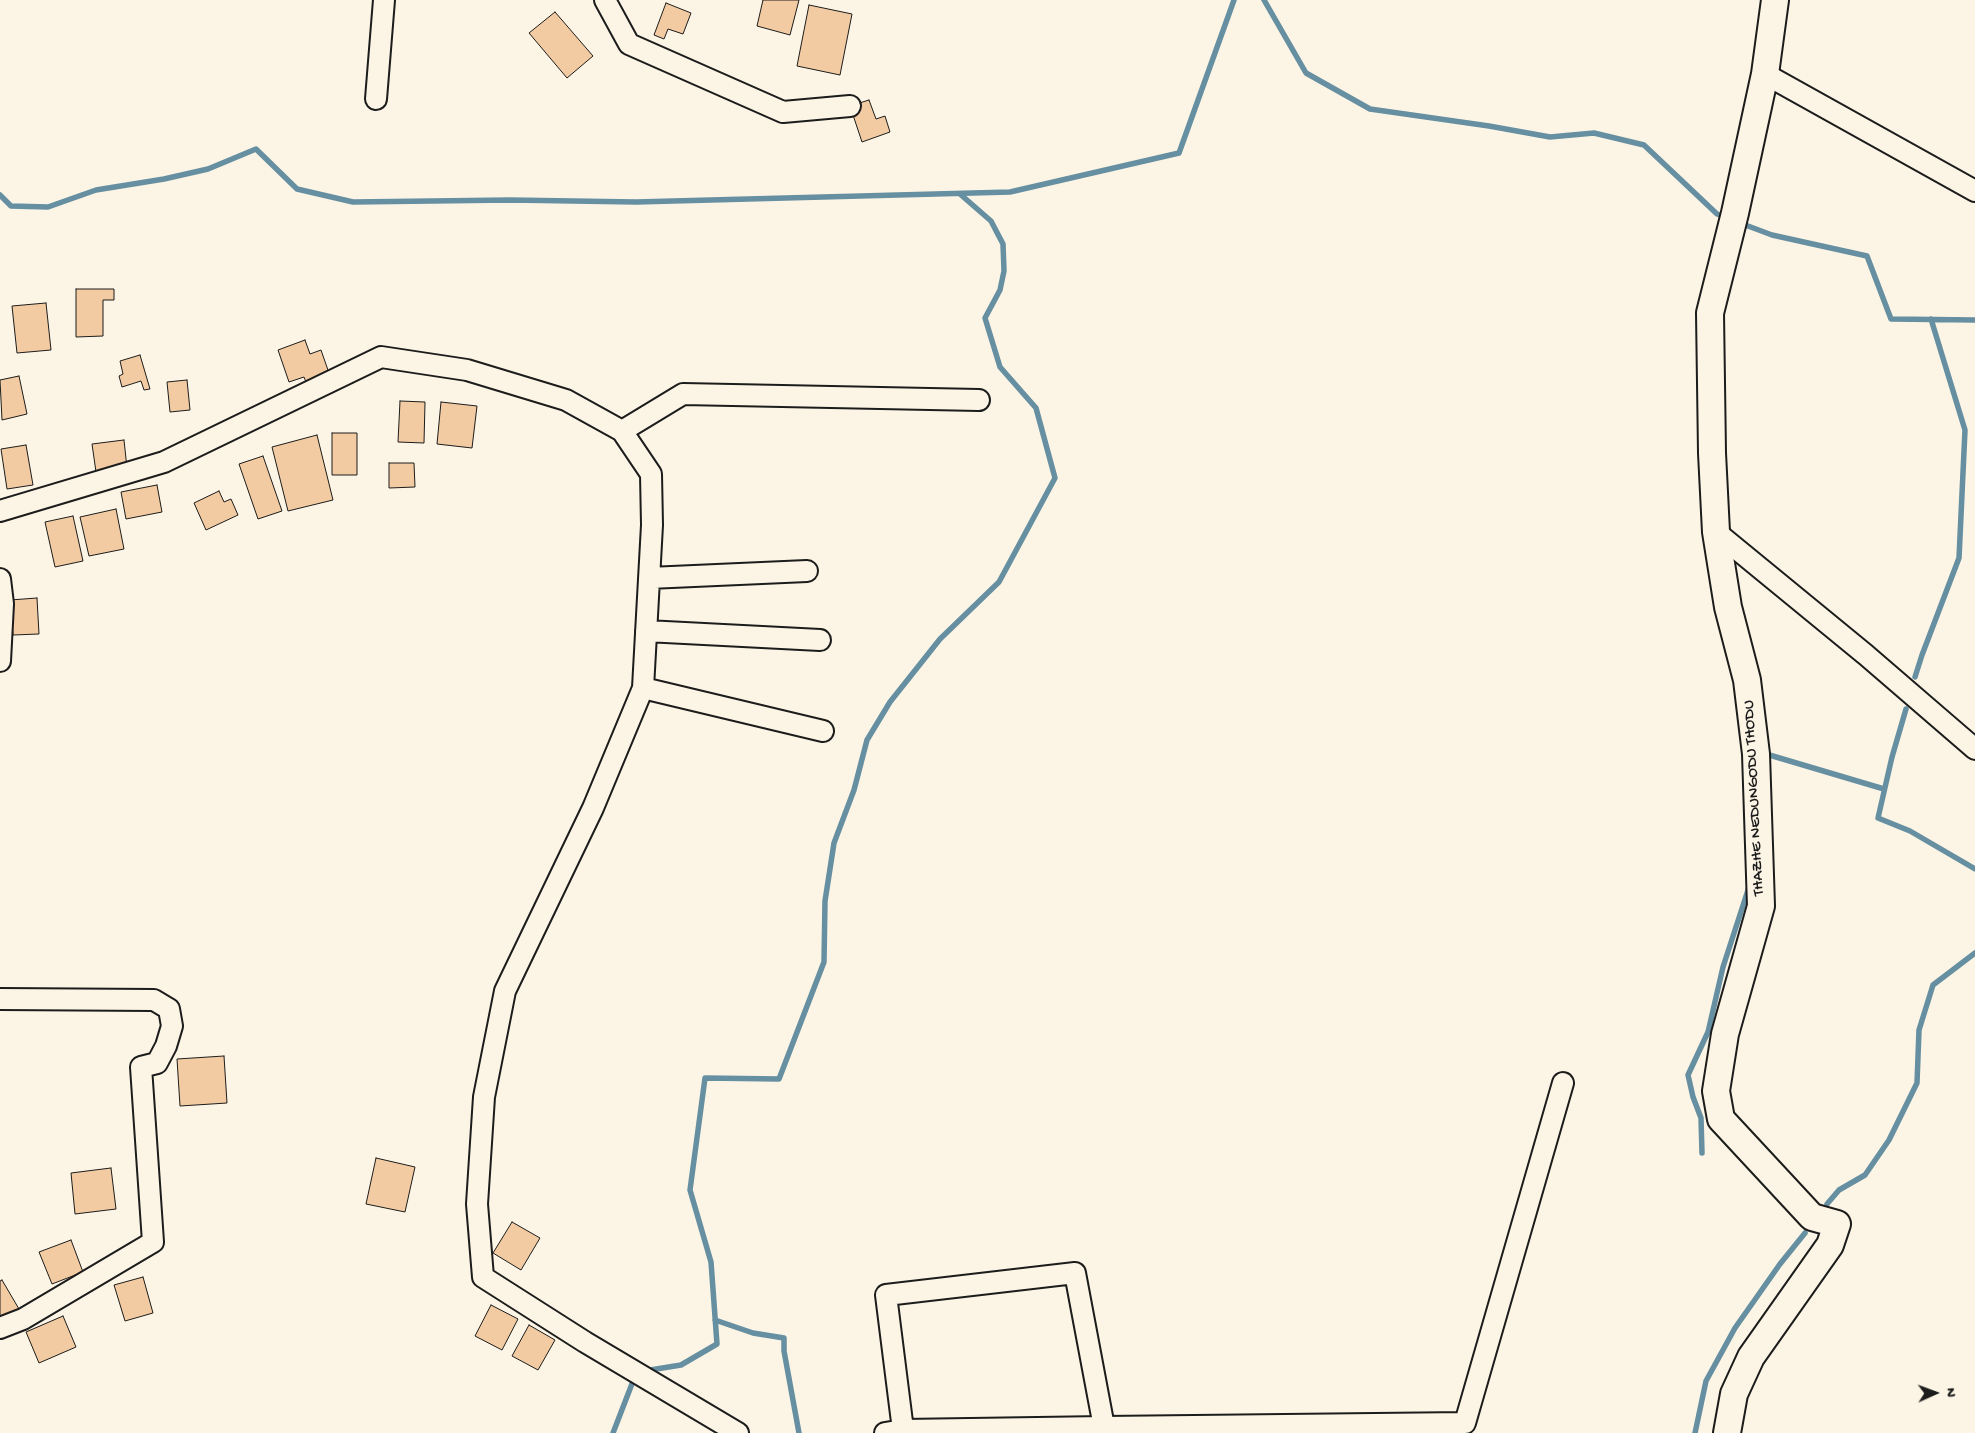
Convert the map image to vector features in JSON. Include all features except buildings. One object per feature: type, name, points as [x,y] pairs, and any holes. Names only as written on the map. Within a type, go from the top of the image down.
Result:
[{"type":"street","points":[[376,99],[384,0]]},
{"type":"street","points":[[605,0],[629,44],[783,112],[850,106]]},
{"type":"street","name":"THAZHE NEDUNGODU THODU","points":[[1726,1433],[1734,1394],[1750,1357],[1830,1245],[1837,1224],[1812,1217],[1721,1120],[1716,1091],[1725,1034],[1761,906],[1756,754],[1747,680],[1728,606],[1716,532],[1712,453],[1710,313],[1733,220],[1765,74],[1775,0]]},
{"type":"street","points":[[1765,74],[1975,191]]},
{"type":"street","points":[[0,511],[164,462],[380,356],[467,370],[566,400],[622,431],[651,474],[652,525],[643,688],[592,808],[505,991],[484,1097],[477,1204],[483,1277],[738,1433]]},
{"type":"street","points":[[622,431],[684,394],[979,400]]},
{"type":"street","points":[[1716,532],[1866,655],[1975,749]]},
{"type":"street","points":[[649,578],[807,571]]},
{"type":"street","points":[[0,579],[3,604],[0,661]]},
{"type":"street","points":[[646,631],[820,640]]},
{"type":"street","points":[[643,688],[823,731]]},
{"type":"street","points":[[0,999],[154,1000],[169,1009],[172,1026],[166,1046],[157,1063],[140,1067],[153,1242],[23,1319],[0,1328]]},
{"type":"street","points":[[1104,1427],[1076,1273],[886,1295],[894,1431],[1465,1423],[1562,1083]]},
{"type":"waterway","points":[[0,195],[11,206],[48,207],[96,190],[164,179],[208,169],[256,149],[297,189],[353,202],[510,200],[636,202],[1010,192],[1179,153],[1234,0]]},
{"type":"waterway","points":[[1264,0],[1306,73],[1370,109],[1550,137],[1594,133],[1644,145],[1717,214],[1726,217]]},
{"type":"waterway","points":[[644,1371],[681,1365],[717,1344],[711,1262],[690,1190],[705,1078],[779,1079],[824,962],[825,901],[834,843],[854,790],[867,740],[890,702],[940,639],[999,582],[1055,478],[1036,408],[1000,367],[985,318],[1000,290],[1004,271],[1003,244],[991,221],[960,194]]},
{"type":"waterway","points":[[1740,223],[1772,235],[1867,256],[1891,319],[1975,320]]},
{"type":"waterway","points":[[1915,677],[1959,558],[1965,430],[1931,319]]},
{"type":"waterway","points":[[1906,709],[1892,757],[1878,818],[1910,831],[1975,869]]},
{"type":"waterway","points":[[1766,754],[1884,789]]},
{"type":"waterway","points":[[1702,1153],[1701,1118],[1693,1097],[1688,1075],[1708,1032],[1723,967],[1749,887]]},
{"type":"waterway","points":[[1827,1204],[1839,1190],[1865,1175],[1889,1140],[1917,1083],[1919,1030],[1933,985],[1975,953]]},
{"type":"waterway","points":[[1695,1433],[1706,1381],[1735,1328],[1780,1264],[1805,1233]]},
{"type":"waterway","points":[[715,1320],[753,1333],[784,1338],[784,1351],[799,1433]]},
{"type":"waterway","points":[[613,1433],[635,1376]]}]
